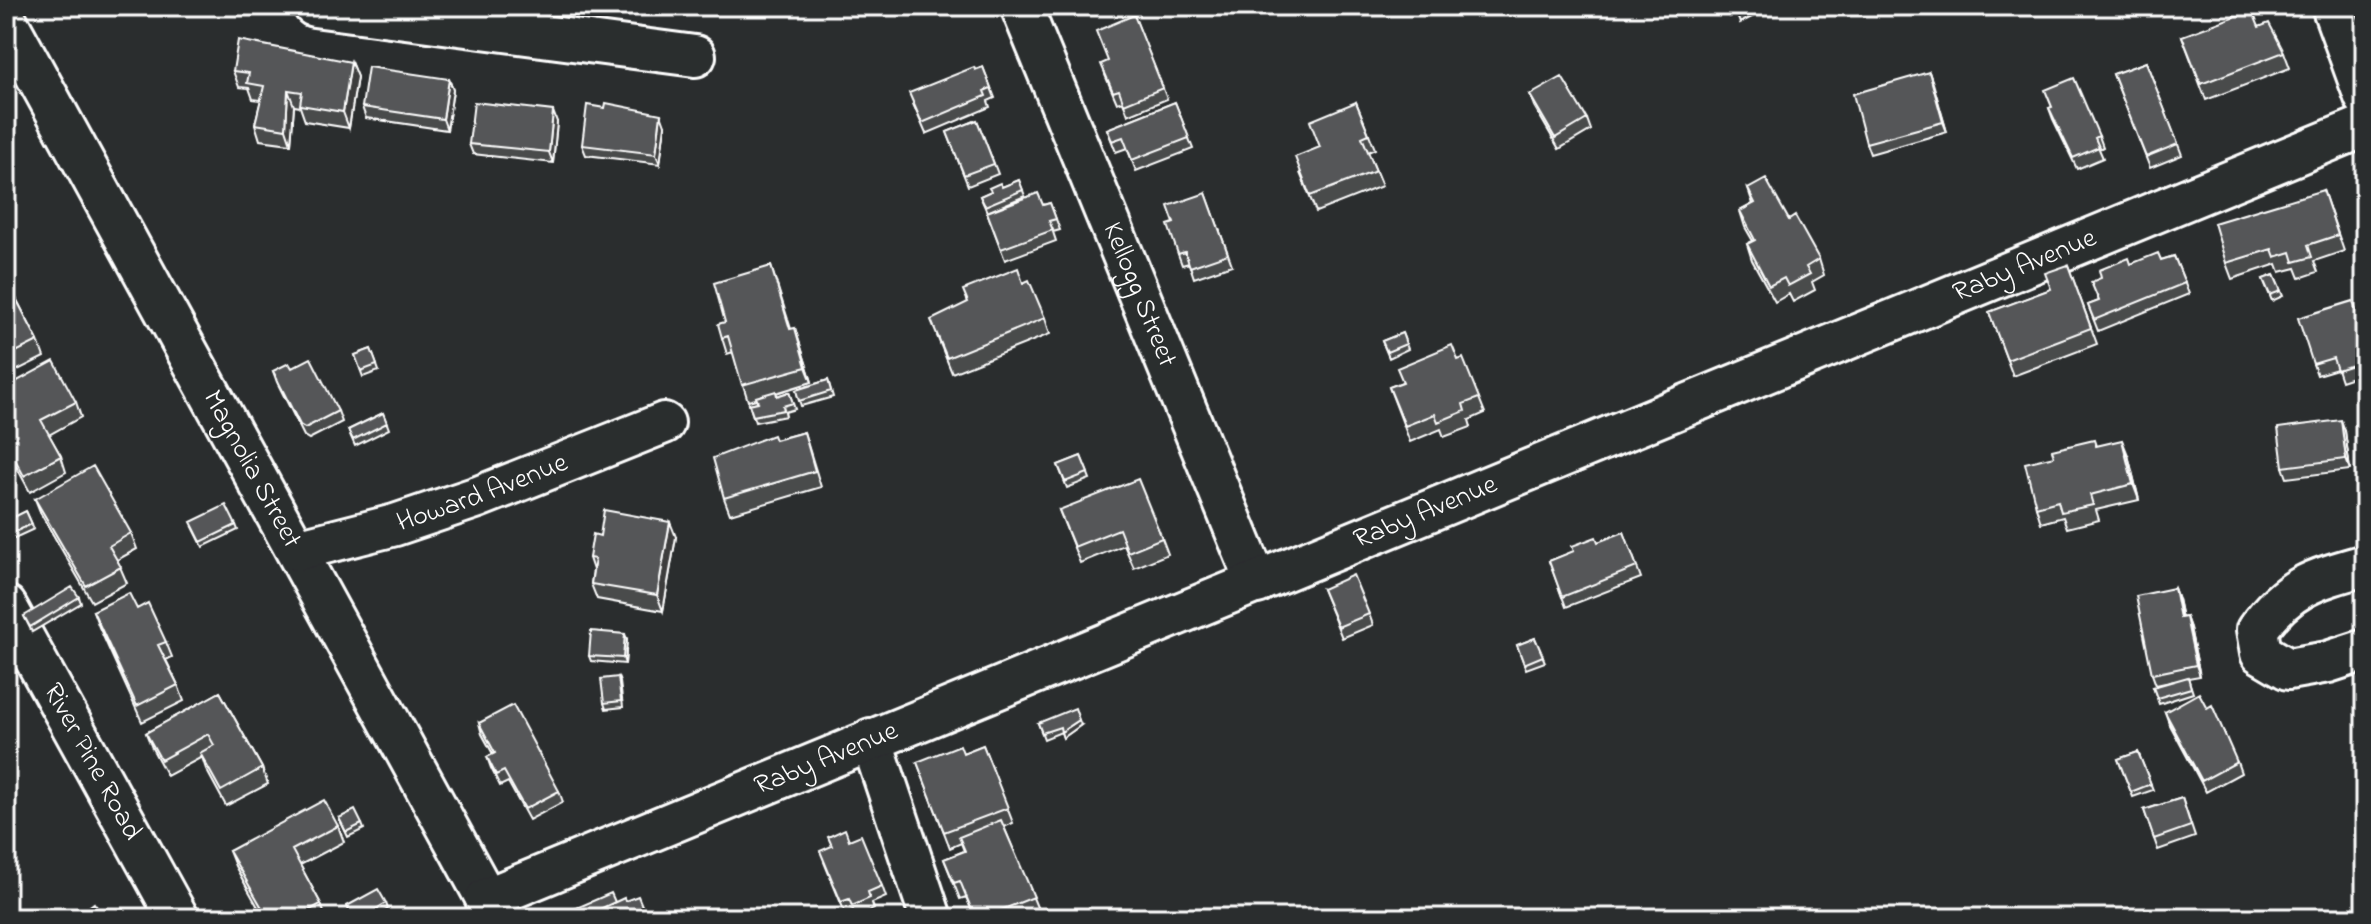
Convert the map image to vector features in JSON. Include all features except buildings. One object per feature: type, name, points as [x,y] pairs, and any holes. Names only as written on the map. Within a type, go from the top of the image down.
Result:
[{"type":"street","points":[[314,6],[695,56]]},
{"type":"street","name":"Kellogg Street","points":[[1021,6],[1257,583]]},
{"type":"street","points":[[2332,6],[2365,97]]},
{"type":"street","name":"Magnolia Street","points":[[6,20],[492,908]]},
{"type":"street","name":"Raby Avenue","points":[[492,908],[871,739],[2365,126]]},
{"type":"street","name":"Howard Avenue","points":[[297,550],[395,525],[478,497],[664,423]]},
{"type":"street","points":[[2365,565],[2304,583],[2275,604],[2257,630],[2261,653],[2288,669],[2365,650]]},
{"type":"street","name":"River Pine Road","points":[[6,606],[178,918]]},
{"type":"street","points":[[871,739],[931,918]]}]
